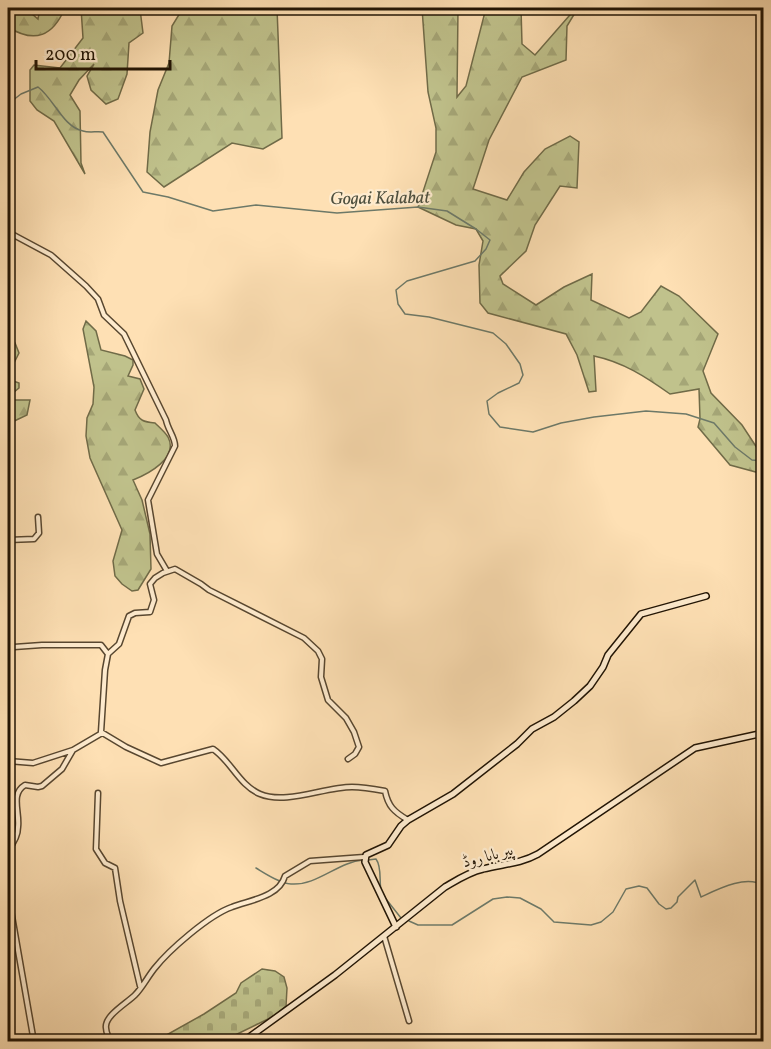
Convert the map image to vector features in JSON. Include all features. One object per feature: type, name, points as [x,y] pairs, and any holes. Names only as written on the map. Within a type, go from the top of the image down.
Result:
[{"type":"main road","points":[[396,927],[365,858],[366,855],[388,845],[408,820],[453,794],[517,744],[532,729],[554,717],[574,701],[590,686],[608,655],[641,614],[706,596]]},
{"type":"main road","name":"پیر بابا روڈ","points":[[239,1041],[248,1038],[335,975],[462,876],[484,868],[524,862],[695,748],[764,733]]},
{"type":"street","points":[[8,232],[51,255],[98,299],[104,315],[124,334],[166,420],[175,446],[148,500],[153,541],[167,572]]},
{"type":"street","points":[[8,540],[34,539],[39,533],[38,517]]},
{"type":"street","points":[[102,733],[108,654],[119,644],[129,616],[135,613],[150,612],[154,600],[150,584],[155,578],[175,569],[208,590],[304,638],[318,651],[322,659],[321,677],[328,700],[346,718],[359,747],[348,759]]},
{"type":"street","points":[[8,644],[14,647],[101,645],[108,654]]},
{"type":"street","points":[[102,733],[119,744],[161,763],[213,749],[222,755],[244,783],[259,794],[273,797],[351,787],[385,791],[387,801],[393,811],[408,820]]},
{"type":"street","points":[[8,761],[33,763],[73,750],[102,733]]},
{"type":"street","points":[[8,850],[19,829],[18,792],[25,784],[38,787],[55,776],[73,750]]},
{"type":"street","points":[[98,794],[96,849],[105,863],[115,868],[120,901],[140,987]]},
{"type":"street","points":[[110,1041],[105,1027],[107,1020],[138,993],[140,987],[171,951],[202,925],[233,906],[260,898],[283,884],[285,876],[310,861],[365,858]]},
{"type":"street","points":[[8,892],[34,1041]]},
{"type":"street","points":[[384,936],[409,1021]]},
{"type":"green space","points":[[8,8],[25,8],[38,19],[40,8],[65,8],[49,31],[35,36],[8,27]]},
{"type":"green space","points":[[81,8],[126,8],[128,11],[140,9],[143,33],[129,43],[127,74],[118,99],[106,104],[91,90],[87,76],[94,64],[79,80],[70,95],[80,111],[81,163],[85,174],[54,121],[37,110],[30,101],[30,70],[34,65],[60,68],[83,38]]},
{"type":"green space","points":[[183,8],[277,8],[282,138],[263,149],[232,143],[164,187],[147,172],[150,132],[158,90],[169,63],[172,26]]},
{"type":"green space","points":[[422,8],[458,8],[457,97],[466,86],[486,8],[521,8],[522,44],[535,55],[578,8],[567,26],[566,60],[522,77],[489,140],[473,189],[507,200],[524,172],[545,149],[570,136],[579,142],[577,188],[560,186],[535,225],[526,251],[500,276],[503,284],[536,305],[564,287],[592,274],[591,300],[629,318],[641,312],[661,286],[679,296],[718,334],[703,371],[711,393],[742,425],[763,457],[763,474],[730,465],[698,427],[699,389],[670,394],[634,371],[594,356],[596,391],[589,392],[577,355],[566,334],[488,313],[480,303],[479,265],[483,241],[476,229],[456,225],[418,207],[436,152],[436,128],[428,92]]},
{"type":"green space","points":[[86,321],[96,331],[101,350],[133,360],[128,376],[140,379],[144,389],[135,410],[138,417],[155,423],[167,435],[170,445],[166,458],[160,464],[133,480],[142,500],[150,534],[151,569],[138,590],[132,591],[115,576],[113,561],[122,530],[90,458],[86,436],[87,418],[93,404],[94,387],[83,329]]},
{"type":"green space","points":[[8,336],[15,343],[19,353],[13,365],[8,364]]},
{"type":"green space","points":[[8,379],[19,383],[19,388],[13,393],[12,400],[30,400],[27,415],[8,424]]},
{"type":"green space","points":[[262,969],[275,971],[284,977],[287,988],[286,1006],[274,1016],[223,1041],[154,1042],[236,993],[241,983]]},
{"type":"waterway","name":"Gogai Kalabat","points":[[8,104],[21,94],[38,87],[70,124],[85,132],[103,132],[143,192],[213,211],[256,205],[337,213],[418,207],[447,211],[490,240],[486,249],[475,261],[407,281],[396,290],[398,304],[405,314],[429,317],[493,333],[506,344],[520,364],[523,375],[519,383],[487,401],[489,414],[500,427],[533,432],[561,423],[594,417],[646,411],[686,414],[714,423],[735,447],[752,460],[764,461]]},
{"type":"waterway","points":[[368,860],[376,859],[378,862],[381,890]]},
{"type":"waterway","points":[[256,868],[282,882],[301,884],[345,865],[363,860]]},
{"type":"waterway","points":[[409,921],[418,925],[452,925],[493,899],[507,897],[520,898],[541,909],[554,922],[591,925],[601,922],[613,912],[626,889],[639,886],[647,888],[659,904],[666,909],[671,908],[677,902],[678,897],[695,880],[701,897],[741,882],[764,886]]},
{"type":"waterway","points":[[386,899],[401,918]]}]
